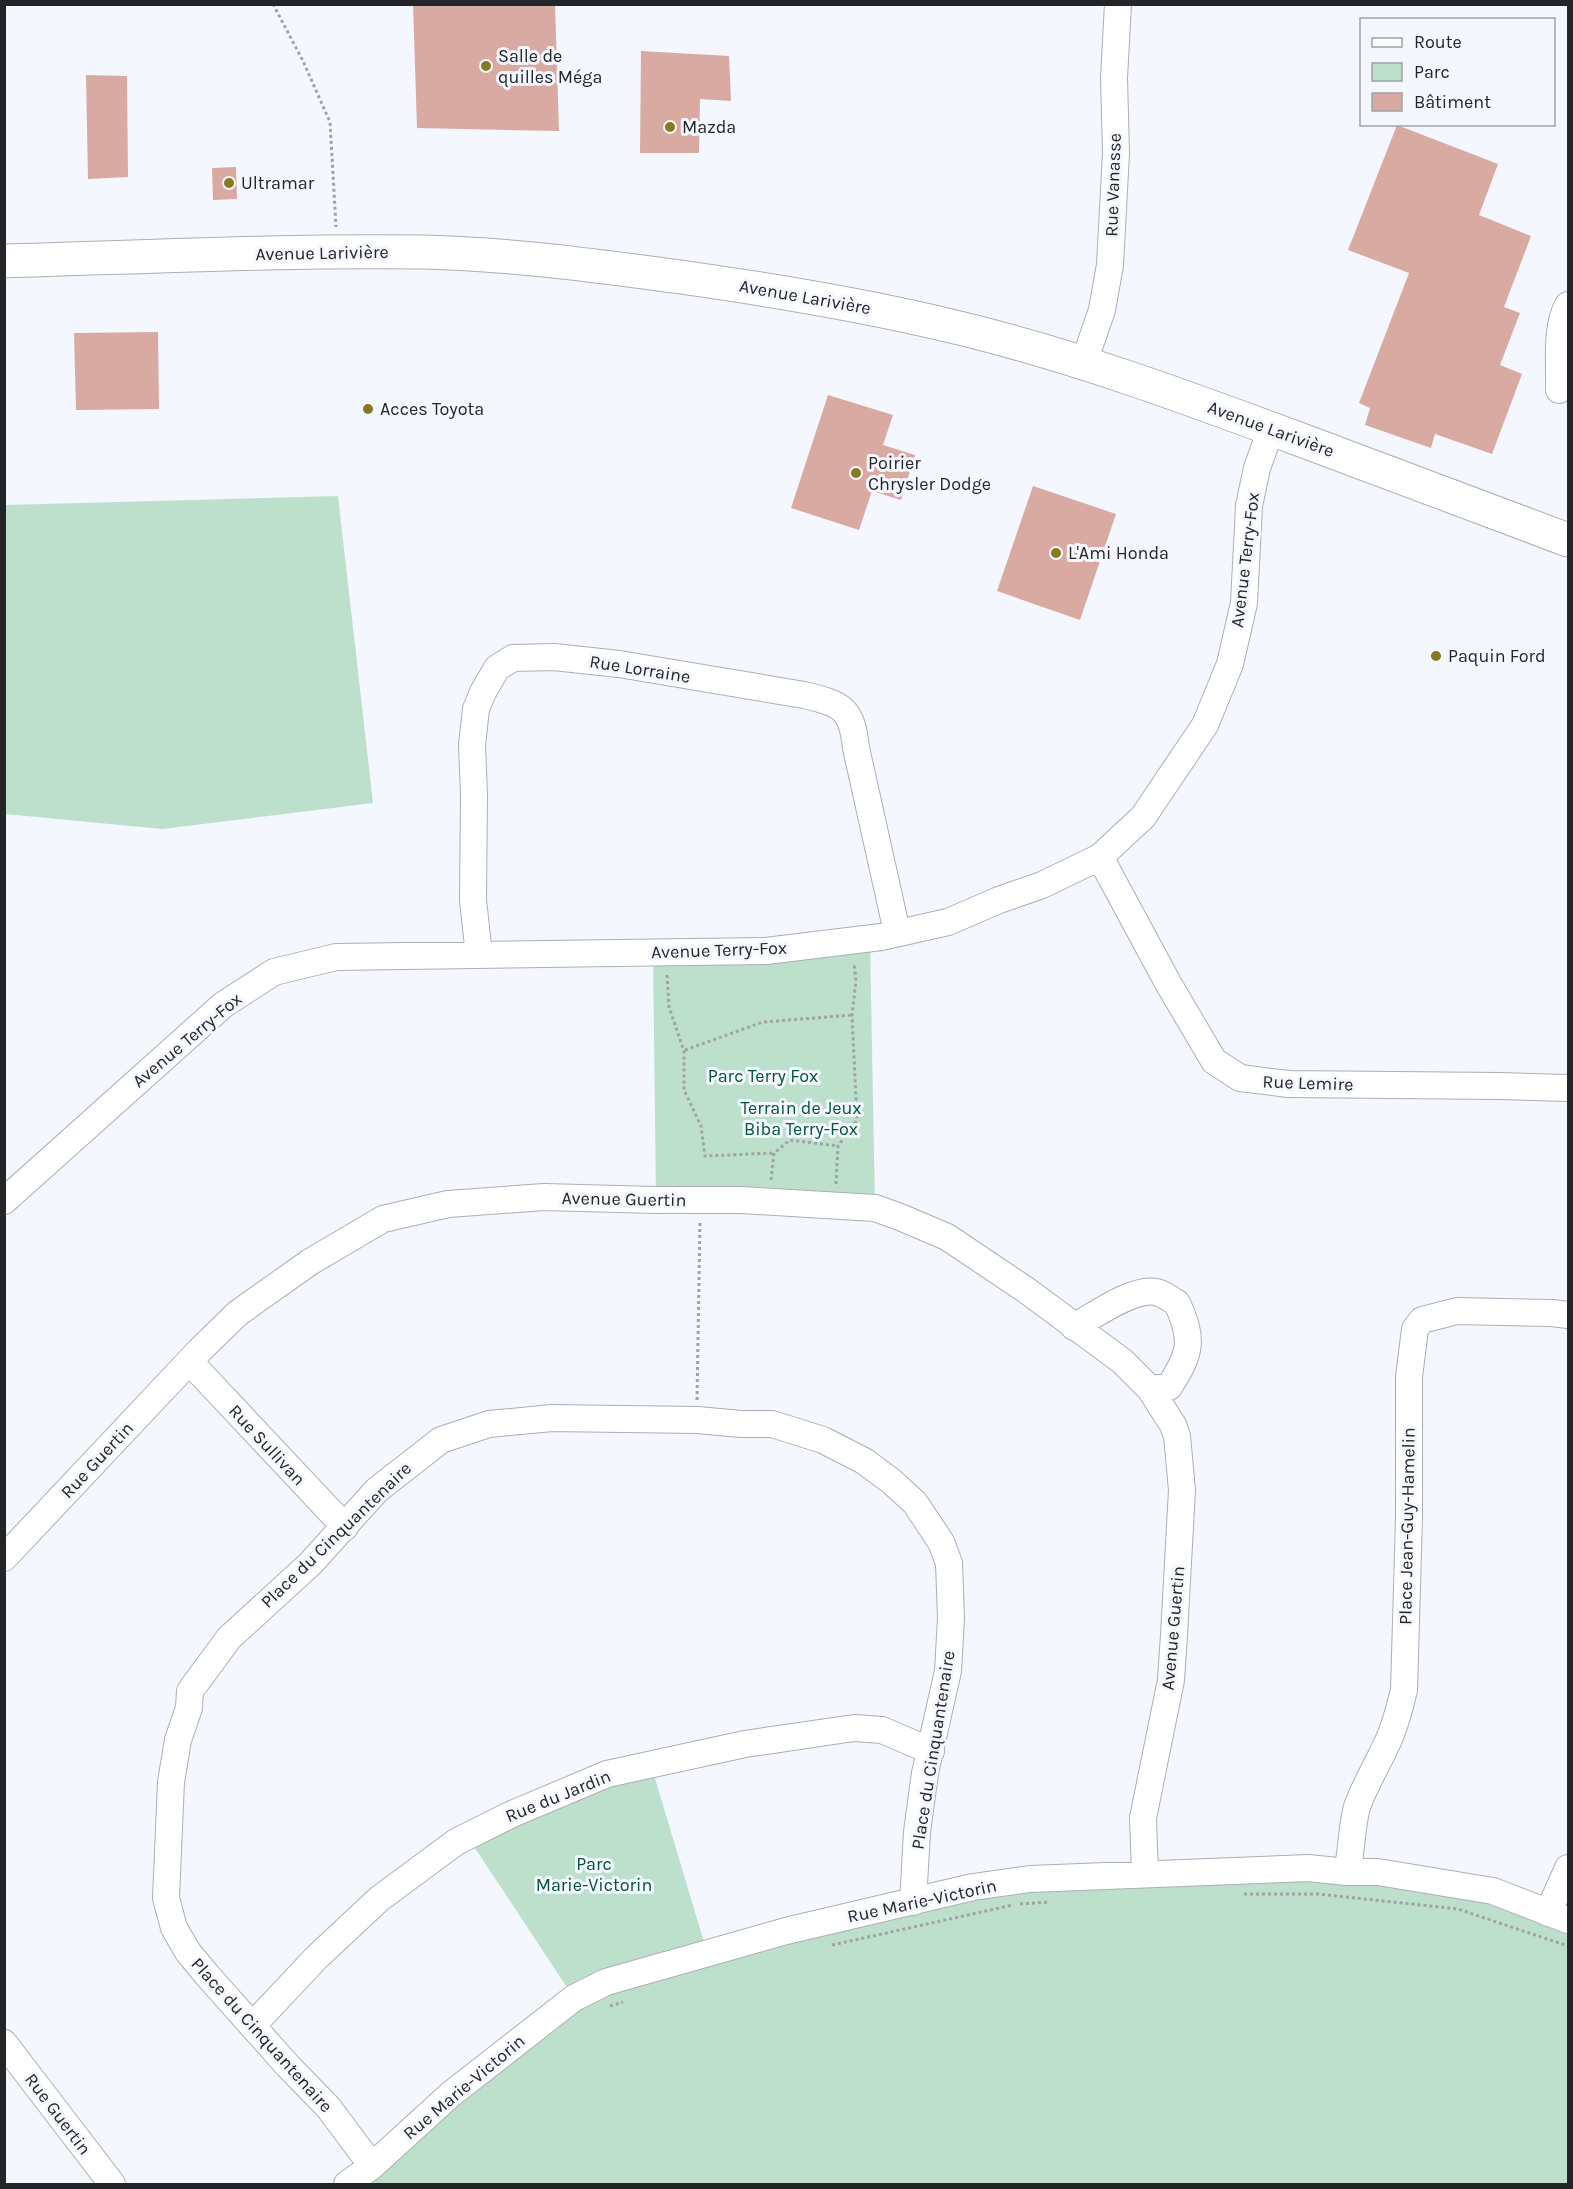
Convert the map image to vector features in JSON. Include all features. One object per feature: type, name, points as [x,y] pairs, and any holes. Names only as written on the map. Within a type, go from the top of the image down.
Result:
[{"type":"main road","name":"Avenue Larivière","points":[[4,261],[426,252],[509,256],[594,265],[839,302],[952,326],[1084,362],[1569,540]]},
{"type":"street","name":"Rue Vanasse","points":[[1084,362],[1102,310],[1110,265],[1116,153],[1114,78],[1118,4]]},
{"type":"street","points":[[1556,390],[1563,315],[1569,305]]},
{"type":"street","name":"Avenue Terry-Fox","points":[[4,1201],[224,1005],[273,972],[336,957],[766,951],[881,937],[948,922],[1041,885],[1100,857],[1143,817],[1205,725],[1230,664],[1244,603],[1249,506],[1257,468],[1271,429]]},
{"type":"street","name":"Rue Lorraine","points":[[479,955],[473,900],[472,745],[476,709],[497,668],[513,658],[529,656],[619,664],[804,696],[830,701],[838,706],[851,719],[855,729],[856,748],[897,932]]},
{"type":"street","name":"Rue Lemire","points":[[1100,857],[1168,983],[1214,1061],[1240,1078],[1288,1084],[1569,1088]]},
{"type":"street","name":"Avenue Guertin","points":[[190,1362],[238,1313],[310,1262],[383,1219],[448,1204],[544,1197],[741,1200],[835,1206],[875,1209],[947,1237],[1026,1290],[1122,1361],[1150,1389],[1166,1412],[1177,1436],[1182,1490],[1170,1680],[1143,1818],[1145,1873]]},
{"type":"street","points":[[1074,1327],[1122,1300],[1143,1292],[1154,1291],[1177,1303],[1189,1335],[1188,1352],[1169,1387],[1150,1389]]},
{"type":"street","name":"Place Jean-Guy-Hamelin","points":[[1347,1872],[1357,1808],[1389,1738],[1404,1690],[1409,1377],[1415,1329],[1422,1320],[1457,1311],[1569,1315]]},
{"type":"street","name":"Rue Sullivan","points":[[190,1362],[345,1527]]},
{"type":"street","name":"Rue Guertin","points":[[4,1558],[190,1362]]},
{"type":"street","name":"Place du Cinquantenaire","points":[[372,2166],[328,2107],[288,2066],[188,1952],[174,1928],[166,1898],[171,1782],[178,1740],[189,1708],[190,1691],[229,1638],[310,1564],[377,1490],[441,1440],[489,1424],[552,1418],[697,1420],[771,1424],[823,1440],[864,1461],[915,1503],[941,1542],[949,1563],[951,1618],[948,1671],[925,1773],[917,1832],[913,1902]]},
{"type":"street","name":"Rue du Jardin","points":[[253,2025],[316,1958],[379,1899],[456,1842],[512,1814],[607,1774],[746,1744],[854,1728],[882,1730],[931,1751]]},
{"type":"street","name":"Rue Marie-Victorin","points":[[347,2184],[372,2166],[451,2094],[577,1996],[606,1982],[786,1931],[973,1887],[1030,1879],[1308,1868],[1378,1872],[1493,1891],[1558,1917]]},
{"type":"street","points":[[1558,1917],[1569,1868]]},
{"type":"street","name":"Rue Guertin","points":[[4,2043],[112,2184]]},
{"type":"path","points":[[273,4],[330,122],[337,253]]},
{"type":"path","points":[[835,1206],[838,1146],[856,1120],[852,1015],[856,981],[852,940]]},
{"type":"path","points":[[666,952],[669,1007],[684,1051],[684,1089],[702,1126],[705,1156],[774,1153],[790,1140],[838,1146]]},
{"type":"path","points":[[684,1051],[763,1022],[852,1015]]},
{"type":"path","points":[[769,1202],[774,1153]]},
{"type":"path","points":[[697,1420],[701,1200]]},
{"type":"path","points":[[1234,1894],[1318,1894],[1458,1909],[1569,1946]]},
{"type":"path","points":[[825,1946],[1017,1904],[1050,1902]]},
{"type":"path","points":[[608,2007],[629,2000]]},
{"type":"green space","points":[[338,496],[373,803],[162,829],[5,814],[5,505]]},
{"type":"green space","name":"Parc Terry Fox","points":[[870,938],[875,1208],[656,1200],[653,952]]},
{"type":"green space","name":"Parc Marie-Victorin","points":[[651,1765],[707,1952],[973,1887],[1347,1872],[1568,1920],[1568,2184],[347,2184],[574,1998],[467,1836]]},
{"type":"building","name":"Salle de quilles Méga","points":[[413,4],[555,4],[559,131],[417,128]]},
{"type":"building","name":"Mazda","points":[[641,51],[729,56],[731,101],[700,99],[699,153],[640,153]]},
{"type":"building","points":[[86,75],[127,76],[128,177],[88,179]]},
{"type":"building","points":[[1397,126],[1498,164],[1479,215],[1531,236],[1504,307],[1520,313],[1500,365],[1522,374],[1492,454],[1435,434],[1431,448],[1365,425],[1370,408],[1359,403],[1409,273],[1348,250]]},
{"type":"building","points":[[236,167],[237,199],[213,200],[212,168]]},
{"type":"building","points":[[158,332],[159,409],[76,410],[74,333]]},
{"type":"building","name":"Poirier Chrysler Dodge","points":[[828,395],[893,415],[883,445],[915,455],[901,500],[872,491],[859,530],[791,508]]},
{"type":"building","name":"L'Ami Honda","points":[[1033,486],[1116,514],[1080,620],[997,591]]},
{"type":"place","name":"Salle de quilles Méga","points":[[486,66]]},
{"type":"place","name":"Mazda","points":[[670,127]]},
{"type":"place","name":"Ultramar","points":[[229,183]]},
{"type":"place","name":"Acces Toyota","points":[[368,409]]},
{"type":"place","name":"Poirier Chrysler Dodge","points":[[856,473]]},
{"type":"place","name":"L'Ami Honda","points":[[1056,553]]},
{"type":"place","name":"Paquin Ford","points":[[1436,656]]},
{"type":"park label","name":"Terrain de Jeux Biba Terry-Fox","points":[[801,1118]]}]
